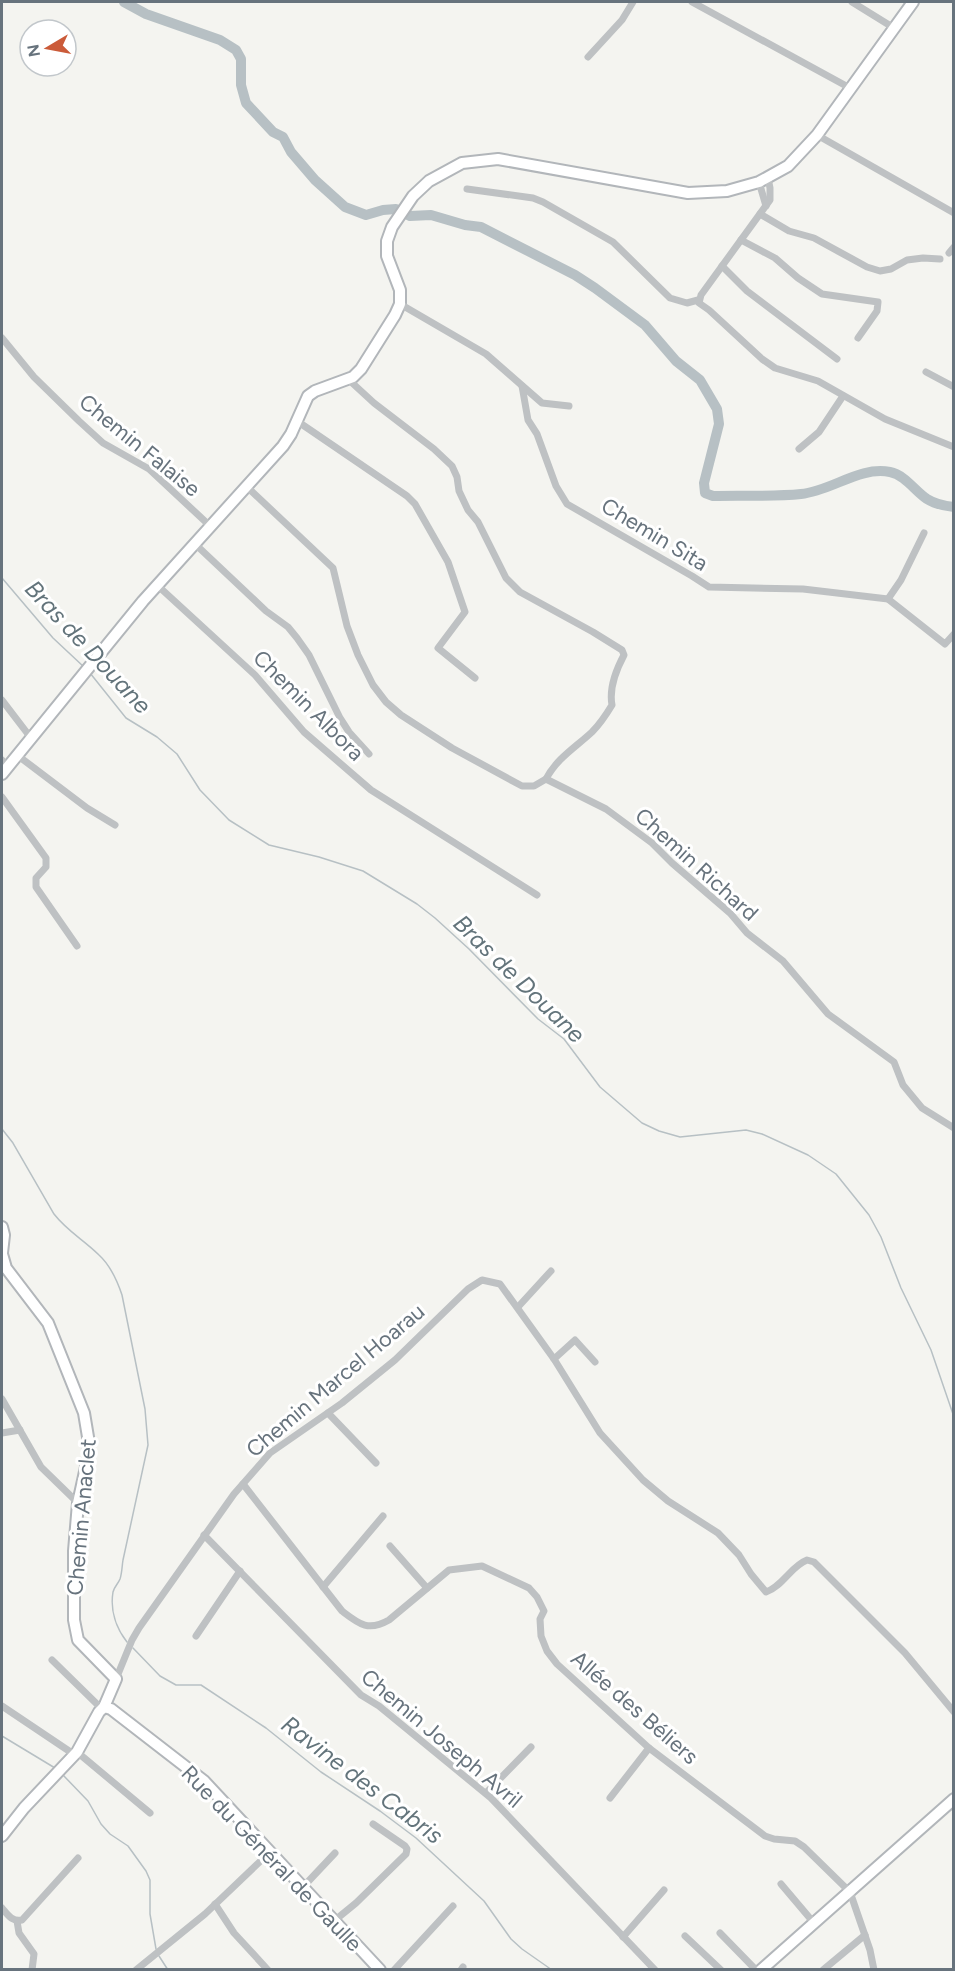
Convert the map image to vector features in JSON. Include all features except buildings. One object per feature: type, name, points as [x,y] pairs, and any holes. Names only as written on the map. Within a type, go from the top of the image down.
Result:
[{"type":"main road","points":[[3,767],[18,755],[209,525],[283,446],[308,396],[315,391],[349,380],[361,369],[381,335],[390,325],[400,304],[400,290],[387,252],[387,241],[392,227],[413,196],[429,181],[462,163],[498,159],[688,193],[727,191],[764,180],[788,166],[817,135],[913,2]]},
{"type":"main road","name":"Chemin Anaclet","points":[[2,1227],[4,1235],[2,1254],[6,1268],[48,1323],[88,1428],[88,1458],[78,1503],[74,1551],[75,1634],[82,1646],[116,1679]]},
{"type":"main road","points":[[4,1828],[76,1753],[103,1708],[116,1679]]},
{"type":"main road","name":"Rue du Général de Gaulle","points":[[103,1708],[111,1709],[204,1782],[380,1970]]},
{"type":"main road","points":[[759,1970],[954,1799]]},
{"type":"street","points":[[588,57],[622,20],[633,2]]},
{"type":"street","points":[[692,2],[850,88]]},
{"type":"street","points":[[852,2],[894,28]]},
{"type":"street","points":[[817,135],[954,213]]},
{"type":"street","points":[[467,189],[533,198],[543,202],[613,242],[670,298],[681,303],[699,298],[766,206],[771,195],[764,180]]},
{"type":"street","points":[[760,214],[789,231],[814,238],[867,267],[880,271],[907,260],[940,259]]},
{"type":"street","points":[[741,240],[775,258],[790,272],[822,294],[878,302],[878,311],[858,338]]},
{"type":"street","points":[[722,266],[747,291],[837,359]]},
{"type":"street","points":[[699,298],[699,303],[769,364],[818,381],[885,419],[954,447]]},
{"type":"street","points":[[400,304],[486,354],[542,403],[569,405]]},
{"type":"street","name":"Chemin Falaise","points":[[2,338],[34,377],[78,421],[104,443],[149,470],[209,525]]},
{"type":"street","points":[[926,372],[954,387]]},
{"type":"street","points":[[246,486],[333,568],[347,626],[358,655],[373,685],[386,702],[401,715],[452,748],[522,786],[534,786],[546,779],[564,755],[591,732],[612,705],[613,681],[624,655],[622,650],[520,592],[506,578],[478,522],[468,510],[459,491],[457,477],[452,466],[349,380]]},
{"type":"street","name":"Chemin Sita","points":[[522,386],[528,420],[537,434],[556,486],[567,504],[692,576],[700,583],[709,587],[803,589],[888,599]]},
{"type":"street","points":[[799,449],[819,432],[843,396]]},
{"type":"street","points":[[297,421],[416,504],[448,562],[465,612],[438,648],[475,678]]},
{"type":"street","points":[[924,533],[901,580],[888,599],[945,644],[954,634]]},
{"type":"street","points":[[194,543],[266,611],[288,627],[309,655],[340,718],[369,754]]},
{"type":"street","name":"Chemin Albora","points":[[157,585],[255,675],[304,732],[371,790],[537,895]]},
{"type":"street","points":[[2,700],[31,738]]},
{"type":"street","points":[[18,755],[87,808],[115,825]]},
{"type":"street","name":"Chemin Richard","points":[[546,779],[606,809],[652,843],[730,913],[747,933],[783,961],[828,1014],[894,1062],[903,1085],[922,1108],[954,1128]]},
{"type":"street","points":[[2,797],[46,858],[46,867],[36,878],[36,887],[77,946]]},
{"type":"street","points":[[518,1307],[550,1271]]},
{"type":"street","name":"Chemin Marcel Hoarau","points":[[116,1679],[130,1644],[204,1535],[270,1453],[328,1413],[395,1360],[468,1288],[482,1280],[500,1284],[554,1359],[600,1433],[643,1480],[668,1501],[718,1533],[740,1555],[751,1574],[766,1592],[781,1583],[800,1563],[807,1560],[814,1562],[905,1653],[954,1712]]},
{"type":"street","points":[[573,1332],[576,1340],[595,1362]]},
{"type":"street","points":[[554,1359],[576,1340]]},
{"type":"street","points":[[2,1400],[41,1467],[78,1503]]},
{"type":"street","points":[[328,1413],[376,1463]]},
{"type":"street","points":[[2,1432],[20,1430]]},
{"type":"street","name":"Allée des Béliers","points":[[243,1484],[342,1611],[357,1622],[372,1626],[381,1625],[449,1570],[482,1566],[529,1588],[542,1604],[544,1611],[540,1619],[541,1636],[547,1651],[557,1664],[649,1748],[765,1836],[795,1841],[804,1846],[850,1892],[874,1970]]},
{"type":"street","points":[[323,1587],[383,1516]]},
{"type":"street","name":"Chemin Joseph Avril","points":[[204,1535],[361,1695],[379,1706],[486,1793],[655,1970]]},
{"type":"street","points":[[390,1546],[427,1588]]},
{"type":"street","points":[[196,1636],[240,1572]]},
{"type":"street","points":[[52,1660],[103,1708]]},
{"type":"street","points":[[2,1704],[76,1753],[150,1813]]},
{"type":"street","points":[[486,1793],[531,1747]]},
{"type":"street","points":[[610,1798],[649,1748]]},
{"type":"street","points":[[334,1920],[356,1903],[406,1854],[405,1846],[373,1824]]},
{"type":"street","points":[[136,1970],[215,1904],[270,1852]]},
{"type":"street","points":[[303,1887],[335,1853]]},
{"type":"street","points":[[2,1908],[17,1921],[26,1917],[78,1858]]},
{"type":"street","points":[[781,1884],[814,1923]]},
{"type":"street","points":[[623,1937],[664,1890]]},
{"type":"street","points":[[215,1904],[234,1934],[268,1970]]},
{"type":"street","points":[[394,1970],[453,1906]]},
{"type":"street","points":[[17,1921],[19,1933],[34,1954],[32,1970]]},
{"type":"street","points":[[720,1933],[759,1970]]},
{"type":"street","points":[[823,1970],[865,1935]]},
{"type":"street","points":[[685,1936],[721,1970]]},
{"type":"waterway","points":[[124,2],[146,14],[220,40],[236,50],[241,59],[241,85],[246,103],[273,132],[283,137],[291,152],[315,180],[345,207],[366,215],[396,209],[410,216],[431,215],[481,227],[575,275],[645,325],[676,361],[700,380],[717,409],[719,424],[704,483],[705,493],[713,496],[801,494],[867,472],[879,471],[895,474],[930,501],[954,507]]},
{"type":"waterway","name":"Bras de Douane","points":[[2,578],[53,638],[84,667]]},
{"type":"waterway","name":"Bras de Douane","points":[[90,673],[126,718],[157,737],[177,754],[200,790],[229,820],[269,845],[363,871],[417,904],[435,918],[538,1019],[564,1039],[600,1087],[642,1123],[680,1137],[746,1130],[762,1134],[808,1155],[836,1174],[869,1215],[881,1237],[901,1288],[931,1350],[954,1417]]},
{"type":"waterway","name":"Ravine des Cabris","points":[[2,1129],[13,1143],[54,1214],[103,1259],[113,1273],[122,1295],[145,1409],[148,1445],[121,1577],[113,1592],[112,1605],[115,1618],[127,1642]]},
{"type":"waterway","name":"Ravine des Cabris","points":[[133,1648],[160,1676],[176,1685],[201,1685],[266,1728],[321,1772],[416,1838],[484,1901],[511,1939],[552,1970]]},
{"type":"waterway","points":[[2,1736],[55,1768]]},
{"type":"waterway","points":[[63,1775],[88,1801],[101,1824],[110,1834],[128,1846],[146,1871],[150,1880],[150,1914],[156,1949]]},
{"type":"waterway","points":[[159,1956],[168,1970]]}]
